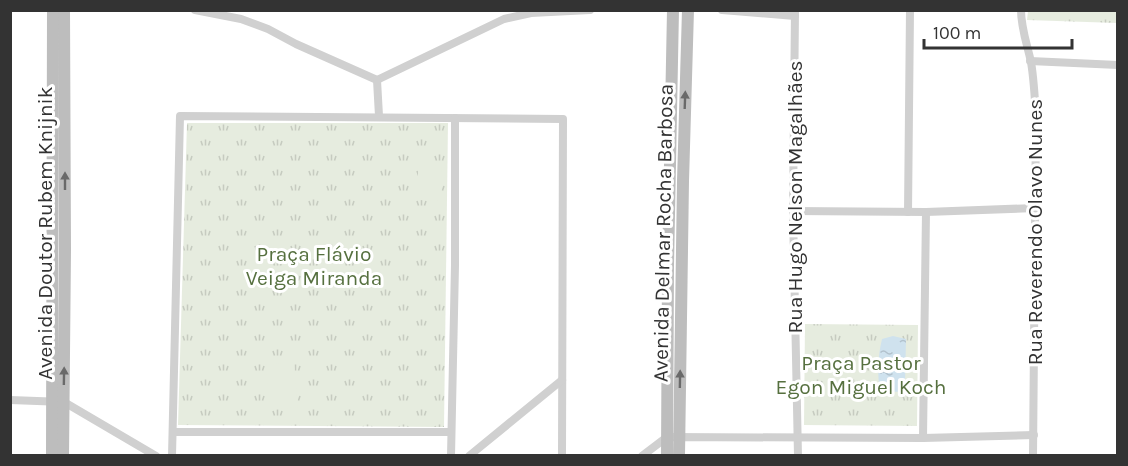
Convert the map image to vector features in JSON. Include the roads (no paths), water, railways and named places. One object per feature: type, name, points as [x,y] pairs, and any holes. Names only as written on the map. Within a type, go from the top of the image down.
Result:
[{"type":"street","name":"Avenida Doutor Rubem Knijnik","points":[[53,10],[59,136]]},
{"type":"street","name":"Avenida Doutor Rubem Knijnik","points":[[63,456],[58,402],[59,136],[64,10]]},
{"type":"street","points":[[195,10],[242,19],[377,80],[504,19],[524,14],[590,10]]},
{"type":"street","name":"Avenida Delmar Rocha Barbosa","points":[[673,10],[673,437],[679,456]]},
{"type":"street","name":"Avenida Delmar Rocha Barbosa","points":[[667,456],[673,437],[688,10]]},
{"type":"street","points":[[722,10],[795,13]]},
{"type":"street","points":[[908,212],[910,10]]},
{"type":"street","name":"Rua Reverendo Olavo Nunes","points":[[1021,10],[1036,109],[1033,456]]},
{"type":"street","name":"Rua Hugo Nelson Magalhães","points":[[795,13],[793,211],[798,456]]},
{"type":"street","points":[[1030,61],[1118,65]]},
{"type":"street","points":[[377,80],[379,116]]},
{"type":"street","points":[[172,456],[180,116],[563,119],[562,456]]},
{"type":"street","points":[[451,456],[455,118]]},
{"type":"street","points":[[793,211],[926,212],[1035,208]]},
{"type":"street","points":[[923,438],[926,212]]},
{"type":"street","points":[[469,456],[562,380]]},
{"type":"street","points":[[10,400],[58,402],[156,456]]},
{"type":"street","name":"Avenida Doutor Rubem Knijnik","points":[[52,456],[58,402]]},
{"type":"street","points":[[173,432],[450,432]]},
{"type":"street","points":[[642,456],[673,437],[923,438],[1034,435]]},
{"type":"water","points":[[893,336],[906,339],[903,392],[880,391],[878,365],[882,339]]},
{"type":"park label","name":"Praça Flávio Veiga Miranda","points":[[314,266]]},
{"type":"park label","name":"Praça Pastor Egon Miguel Koch","points":[[861,375]]}]
